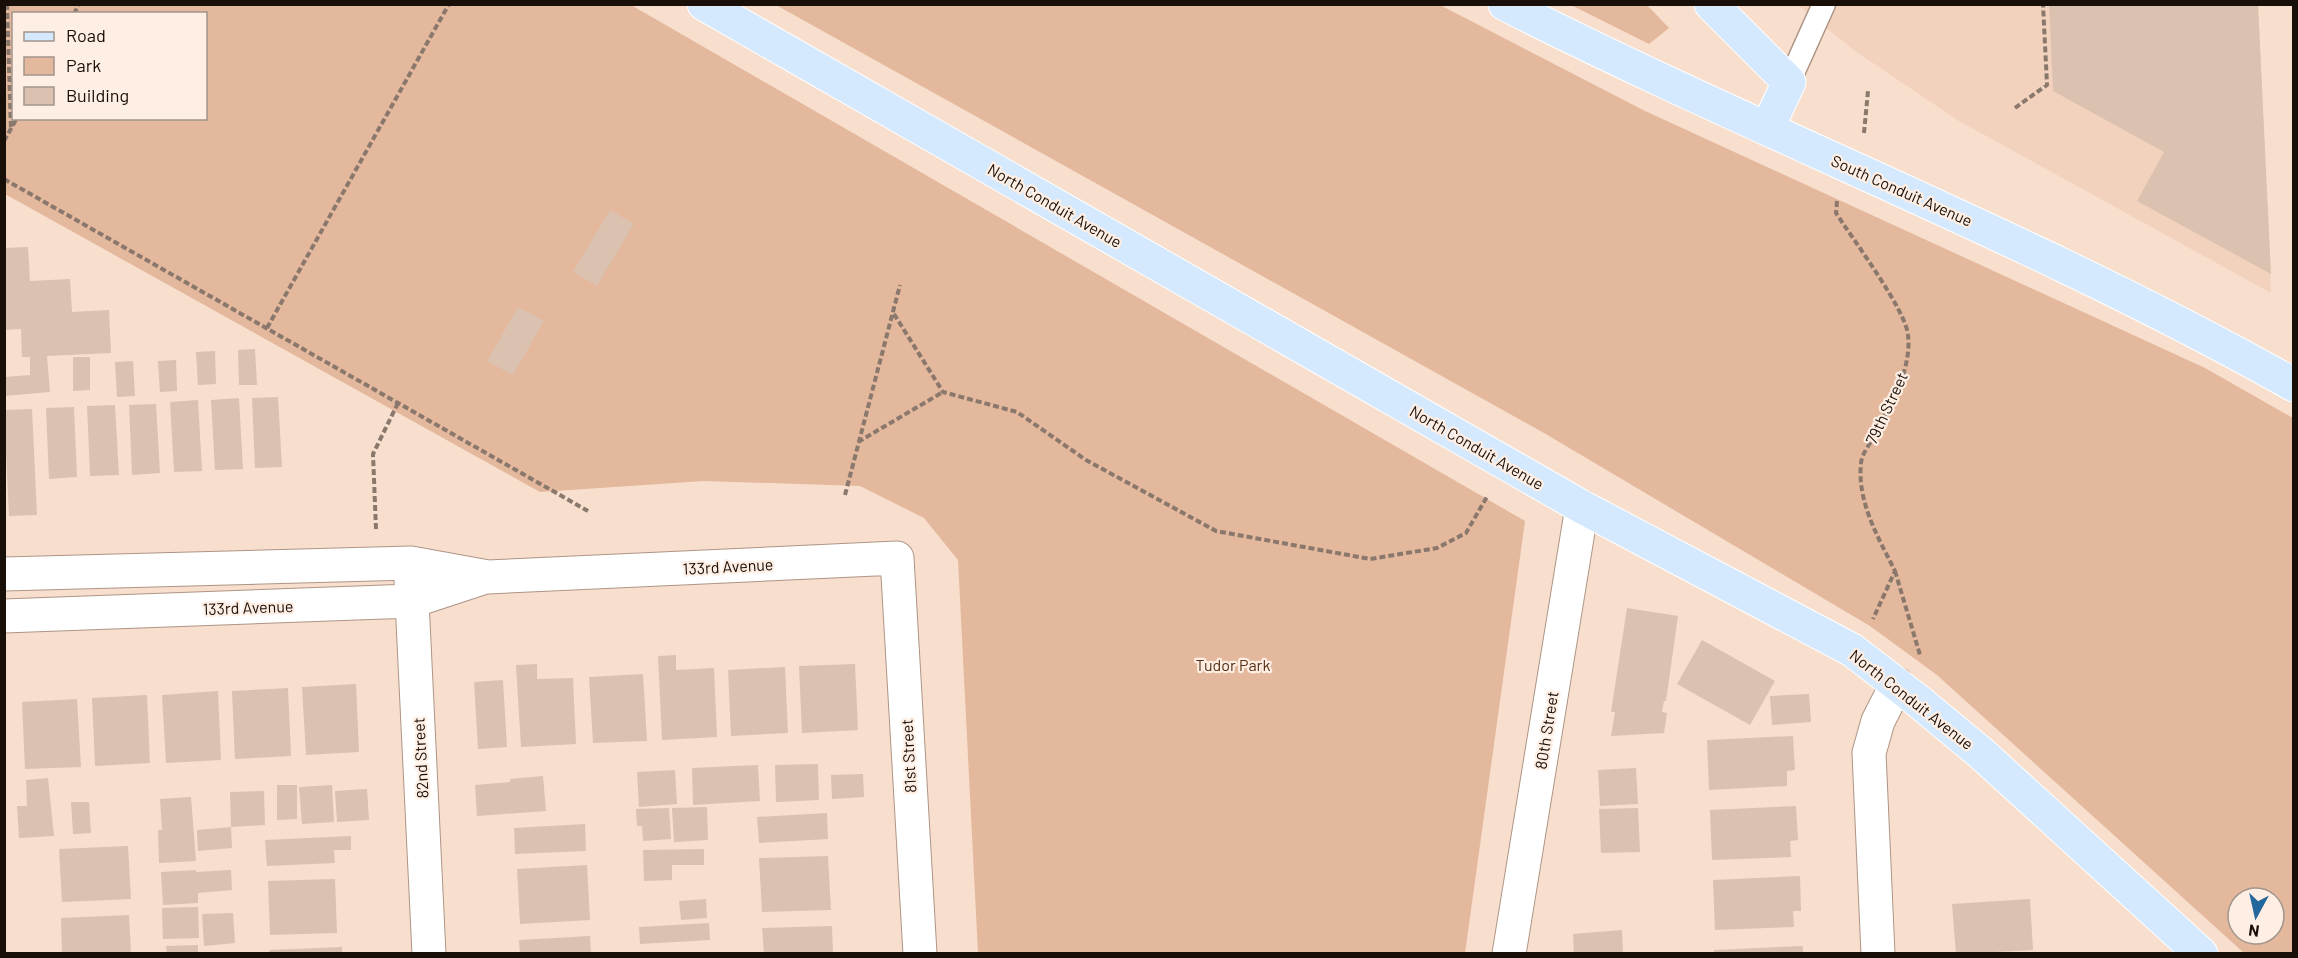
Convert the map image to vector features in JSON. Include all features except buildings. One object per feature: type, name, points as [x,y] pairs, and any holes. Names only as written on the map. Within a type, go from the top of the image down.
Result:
[{"type":"main road","name":"North Conduit Avenue","points":[[704,4],[1582,507],[1852,650],[1982,754],[2201,954]]},
{"type":"main road","name":"South Conduit Avenue","points":[[1505,4],[1612,59],[2031,249],[2249,359],[2294,385]]},
{"type":"main road","points":[[1711,4],[1789,82],[1767,129]]},
{"type":"street","name":"80th Street","points":[[1509,954],[1582,507]]},
{"type":"street","name":"133rd Avenue","points":[[4,574],[411,563],[488,576],[897,558]]},
{"type":"street","name":"81st Street","points":[[897,558],[920,954]]},
{"type":"street","name":"82nd Street","points":[[411,563],[429,954]]},
{"type":"street","name":"133rd Avenue","points":[[4,616],[412,601],[488,576]]},
{"type":"street","points":[[1878,954],[1869,753],[1878,721],[1897,684]]},
{"type":"lane","points":[[1789,82],[1824,4]]},
{"type":"path","points":[[7,4],[12,129]]},
{"type":"path","points":[[267,328],[449,4]]},
{"type":"path","points":[[2015,108],[2047,85],[2043,4]]},
{"type":"path","points":[[1864,137],[1868,91]]},
{"type":"path","points":[[4,141],[16,120]]},
{"type":"path","points":[[4,179],[588,511]]},
{"type":"path","name":"79th Street","points":[[1837,197],[1836,213],[1901,314],[1908,333],[1908,353],[1901,382],[1861,460],[1861,482],[1868,516],[1895,571],[1923,665]]},
{"type":"path","points":[[844,495],[900,285]]},
{"type":"path","points":[[894,314],[943,392],[1017,412],[1086,460],[1216,531],[1370,559],[1437,548],[1466,532],[1492,489]]},
{"type":"path","points":[[858,442],[943,392]]},
{"type":"path","points":[[375,539],[373,454],[398,403]]},
{"type":"path","points":[[1870,626],[1895,571]]},
{"type":"shaded area","points":[[1798,5],[2258,5],[2271,293],[1959,121],[1855,51]]},
{"type":"green space","name":"Tudor Park","points":[[4,5],[631,5],[1525,521],[1465,953],[978,953],[958,560],[924,518],[860,486],[704,481],[540,492],[5,194]]},
{"type":"green space","points":[[776,5],[1440,5],[1643,110],[2205,368],[2293,418],[2293,953],[2244,953],[2236,946],[2286,946],[2286,886],[2226,886],[2226,937],[1937,675],[1870,626],[1544,433]]},
{"type":"green space","points":[[1571,5],[1647,5],[1669,28],[1649,44]]}]
